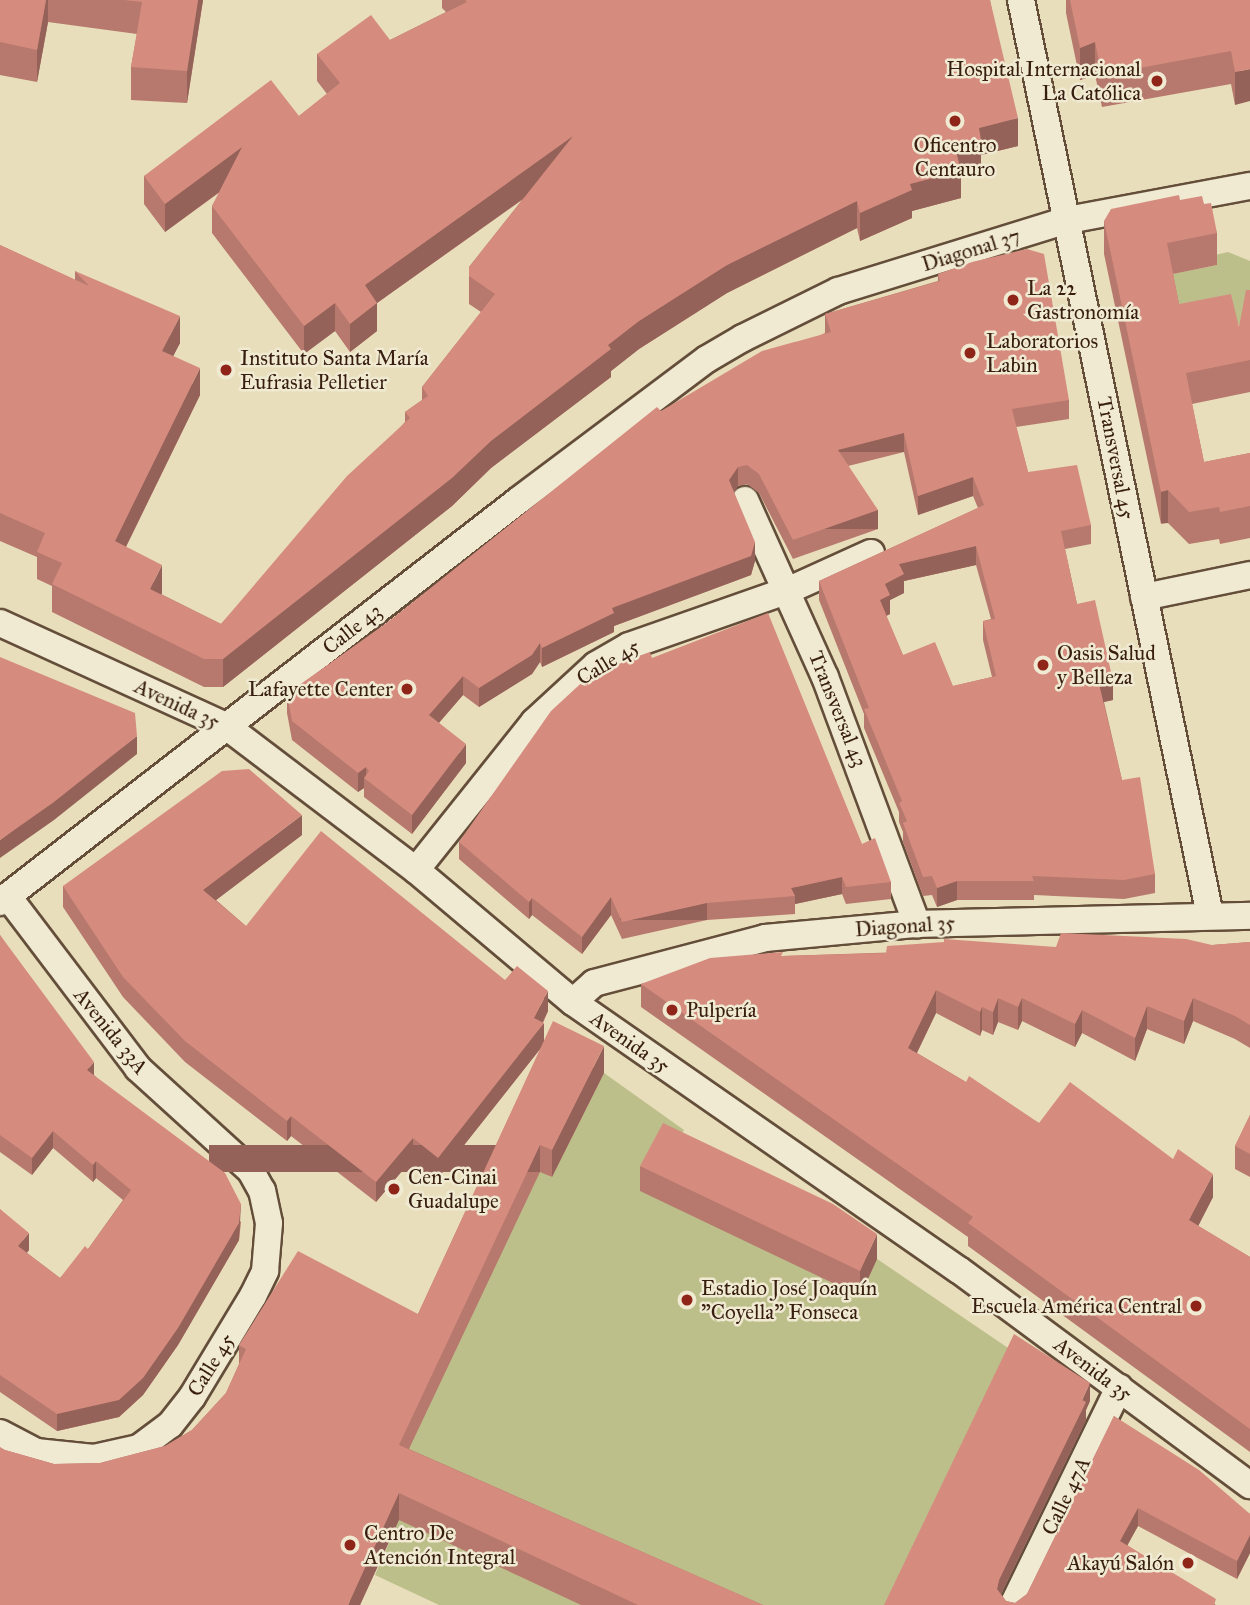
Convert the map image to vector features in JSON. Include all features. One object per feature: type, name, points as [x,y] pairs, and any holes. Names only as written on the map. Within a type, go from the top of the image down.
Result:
[{"type":"street","name":"Transversal 45","points":[[1021,0],[1210,915]]},
{"type":"street","name":"Diagonal 37","points":[[706,359],[838,291],[1068,219],[1250,186]]},
{"type":"street","name":"Calle 43","points":[[4,899],[706,359]]},
{"type":"street","name":"Transversal 43","points":[[745,500],[789,590],[876,803],[917,924]]},
{"type":"street","name":"Calle 45","points":[[416,870],[534,722],[578,679],[629,646],[789,590],[872,552]]},
{"type":"street","points":[[1144,597],[1250,575]]},
{"type":"street","name":"Avenida 35","points":[[0,623],[226,726],[416,870],[573,1002],[1119,1388],[1220,1467],[1250,1485]]},
{"type":"street","name":"Avenida 33A","points":[[4,899],[138,1068],[251,1171],[262,1191],[269,1223]]},
{"type":"street","name":"Diagonal 35","points":[[573,1002],[594,983],[755,941],[917,924],[1250,916]]},
{"type":"street","name":"Calle 45","points":[[0,1433],[36,1452],[94,1458],[139,1448],[170,1425],[192,1397],[265,1271],[269,1223]]},
{"type":"street","name":"Calle 47A","points":[[1013,1605],[1119,1388]]},
{"type":"green space","points":[[1228,252],[1250,261],[1250,322],[1179,337],[1167,275],[1217,265],[1215,255]]},
{"type":"green space","name":"Estadio José Joaquín \"Coyella\" Fonseca","points":[[604,1073],[684,1130],[672,1152],[833,1229],[1014,1352],[893,1605],[439,1605],[375,1575],[399,1520],[418,1341],[506,1151],[552,1177]]},
{"type":"building","points":[[0,0],[46,0],[37,50],[0,42]]},
{"type":"building","points":[[124,0],[198,0],[187,71],[131,67],[142,2]]},
{"type":"building","points":[[465,0],[990,0],[1018,118],[979,128],[981,140],[955,147],[961,171],[910,184],[912,190],[860,213],[857,201],[727,265],[639,321],[608,345],[611,349],[491,441],[452,478],[223,659],[204,659],[52,584],[62,563],[37,552],[45,533],[0,513],[0,245],[89,286],[75,271],[180,316],[162,351],[200,368],[115,541],[162,565],[150,589],[221,624],[347,476],[410,418],[405,412],[428,396],[422,387],[495,294],[469,276],[469,267],[573,136],[365,285],[377,303],[350,324],[335,303],[304,326],[212,206],[242,147],[165,204],[144,176],[271,80],[299,116],[340,83],[317,54],[371,15],[390,40],[467,2]]},
{"type":"building","points":[[1070,0],[1250,0],[1250,69],[1235,72],[1231,51],[1102,75],[1095,42],[1080,48]]},
{"type":"building","points":[[1179,195],[1180,200],[1202,196],[1204,204],[1211,203],[1217,233],[1167,243],[1179,304],[1231,294],[1239,327],[1246,290],[1250,290],[1250,360],[1186,373],[1204,462],[1250,453],[1250,506],[1220,512],[1219,507],[1189,512],[1168,490],[1161,492],[1104,221],[1111,209]]},
{"type":"building","points":[[1027,249],[1044,254],[1069,400],[1012,409],[1028,472],[1077,465],[1091,525],[1061,531],[1077,604],[1095,600],[1113,681],[1099,684],[1122,780],[1140,777],[1155,874],[1124,880],[1032,876],[1034,881],[957,881],[937,888],[932,876],[923,877],[903,823],[907,821],[899,803],[902,801],[864,709],[869,708],[819,581],[984,505],[973,477],[918,496],[904,433],[838,450],[878,510],[793,540],[759,474],[747,465],[738,467],[729,480],[755,542],[751,556],[612,608],[614,613],[542,648],[540,643],[532,655],[479,688],[463,676],[429,715],[466,744],[412,815],[364,778],[369,771],[366,767],[358,773],[292,721],[287,694],[388,622],[657,407],[661,411],[762,351],[831,332],[825,314],[940,281],[938,274],[972,262]],"holes":[[[976,546],[995,619],[983,621],[996,676],[953,686],[935,642],[903,655],[880,600],[890,595],[885,584],[904,574],[899,564]]]},
{"type":"building","points":[[768,613],[862,844],[875,838],[891,882],[846,887],[842,877],[791,888],[795,896],[707,903],[622,922],[611,897],[582,937],[532,898],[529,902],[459,842],[551,711],[590,675],[650,652],[652,658]]},
{"type":"building","points":[[0,657],[135,713],[137,736],[54,802],[0,840]]},
{"type":"building","points":[[249,769],[302,815],[203,890],[246,926],[321,831],[505,980],[517,966],[548,991],[534,1018],[544,1023],[438,1158],[413,1138],[376,1182],[291,1116],[287,1121],[185,1041],[123,977],[63,886],[222,771]]},
{"type":"building","points":[[1061,933],[1186,939],[1212,945],[1250,942],[1250,1025],[1193,998],[1184,1021],[1147,1006],[1135,1038],[1082,1010],[1075,1024],[1022,998],[1018,1007],[998,998],[993,1012],[982,1007],[980,1012],[936,990],[908,1048],[966,1082],[969,1076],[1039,1123],[1070,1082],[1173,1159],[1178,1149],[1213,1174],[1189,1220],[1250,1257],[1250,1429],[968,1223],[973,1217],[641,984],[710,958],[783,952],[781,956],[886,953],[887,946],[944,942],[944,939],[1056,947]]},
{"type":"building","points":[[0,935],[94,1062],[87,1070],[225,1173],[241,1204],[239,1223],[178,1328],[143,1378],[119,1400],[57,1414],[0,1375],[0,1209],[29,1233],[18,1246],[60,1278],[85,1246],[88,1249],[131,1190],[96,1161],[93,1165],[53,1131],[32,1158],[0,1135]]},
{"type":"building","points":[[553,1021],[604,1046],[552,1150],[540,1145],[399,1445],[763,1605],[638,1605],[399,1493],[348,1605],[0,1605],[0,1447],[54,1464],[100,1463],[165,1446],[192,1430],[226,1393],[246,1349],[239,1345],[298,1251],[418,1314]]},
{"type":"building","points":[[1250,1115],[1250,1154],[1235,1146]]},
{"type":"building","points":[[663,1123],[833,1204],[877,1234],[860,1271],[640,1166]]},
{"type":"building","points":[[1014,1334],[1090,1383],[1082,1400],[1086,1402],[997,1589],[1006,1601],[1015,1603],[1027,1594],[1114,1416],[1199,1470],[1250,1514],[1250,1535],[1237,1561],[1138,1508],[1120,1541],[1216,1599],[1214,1605],[884,1605]]},
{"type":"place","name":"Hospital Internacional La Católica","points":[[1157,81]]},
{"type":"place","name":"Oficentro Centauro","points":[[955,121]]},
{"type":"place","name":"La 22 Gastronomía","points":[[1013,300]]},
{"type":"place","name":"Laboratorios Labin","points":[[970,353]]},
{"type":"place","name":"Instituto Santa María Eufrasia Pelletier","points":[[226,370]]},
{"type":"place","name":"Oasis Salud y Belleza","points":[[1043,665]]},
{"type":"place","name":"Lafayette Center","points":[[407,689]]},
{"type":"place","name":"Pulpería","points":[[672,1010]]},
{"type":"place","name":"Cen-Cinai Guadalupe","points":[[394,1189]]},
{"type":"place","name":"Estadio José Joaquín \"Coyella\" Fonseca","points":[[687,1300]]},
{"type":"place","name":"Escuela América Central","points":[[1196,1306]]},
{"type":"place","name":"Centro De Atención Integral","points":[[350,1545]]},
{"type":"place","name":"Akayú Salón","points":[[1188,1563]]}]
